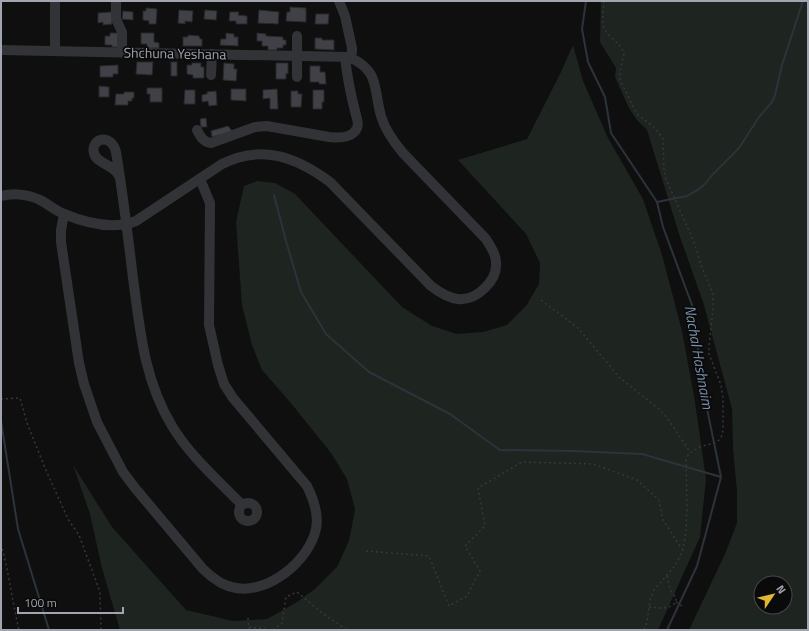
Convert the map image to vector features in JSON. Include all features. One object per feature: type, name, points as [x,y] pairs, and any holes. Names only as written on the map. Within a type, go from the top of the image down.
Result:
[{"type":"street","points":[[55,1],[55,51]]},
{"type":"street","points":[[116,1],[116,19],[122,32],[122,52]]},
{"type":"street","points":[[197,130],[201,138],[207,143],[211,143],[261,126],[338,138],[350,134],[356,130],[358,123],[349,86],[347,57],[352,52],[352,48],[345,16],[339,1]]},
{"type":"street","points":[[297,36],[298,77]]},
{"type":"street","name":"Shchuna Yeshana","points":[[1,50],[347,57]]},
{"type":"street","points":[[211,75],[212,54]]},
{"type":"street","points":[[1,196],[12,194],[39,200],[64,214],[102,225],[127,225],[136,221],[222,164],[233,159],[250,154],[282,156],[315,171],[330,182],[431,286],[440,293],[460,299],[480,292],[488,284],[494,274],[496,262],[493,252],[479,231],[403,153],[391,138],[386,130],[381,116],[374,81],[370,73],[360,62],[347,57]]},
{"type":"street","points":[[119,176],[127,225],[140,337],[144,359],[152,384],[169,420],[186,447],[242,505]]},
{"type":"street","points":[[64,214],[61,230],[61,242],[79,363],[97,422],[123,472],[202,569],[214,579],[225,585],[237,588],[262,586],[277,578],[298,561],[308,547],[316,530],[317,512],[313,498],[307,486],[233,398],[224,384],[209,326],[210,203],[200,179]]},
{"type":"path","points":[[604,1],[602,23],[606,33],[620,46],[624,54],[620,71],[620,80],[638,114],[656,129],[663,139],[664,170],[666,179],[694,242],[701,265],[713,294],[709,354],[722,391],[724,423],[722,436],[718,441],[696,448],[690,452],[686,459],[687,504],[686,530],[683,550],[668,575],[654,590],[644,630]]},
{"type":"path","points":[[541,300],[578,328],[619,377],[664,414],[690,452]]},
{"type":"path","points":[[1,399],[20,398],[27,422],[45,468],[68,519],[79,535],[100,592],[101,630]]},
{"type":"path","points":[[366,550],[429,556],[449,606],[467,596],[480,571],[465,546],[485,526],[478,488],[522,462],[592,464],[637,480],[659,500],[663,520],[683,550]]},
{"type":"path","points":[[1,544],[8,568],[12,599],[19,630]]},
{"type":"path","points":[[668,575],[670,589],[676,597],[676,602],[682,606]]},
{"type":"path","points":[[249,627],[272,630],[282,622],[286,597],[297,592],[322,613],[347,630]]},
{"type":"path","points":[[649,607],[664,608],[676,602]]},
{"type":"path","points":[[248,618],[249,630]]},
{"type":"shaded area","points":[[601,1],[808,1],[808,630],[689,630],[725,554],[737,523],[737,492],[733,448],[732,409],[704,305],[679,234],[647,130],[637,120],[629,108],[615,77],[616,68],[600,42]]},
{"type":"shaded area","points":[[573,45],[583,81],[608,138],[643,199],[662,255],[682,331],[695,402],[706,479],[700,537],[658,630],[120,630],[102,568],[90,514],[73,465],[112,527],[186,610],[233,621],[267,619],[294,604],[315,589],[337,567],[349,541],[355,509],[347,479],[331,453],[262,370],[252,345],[242,305],[236,222],[244,186],[257,181],[275,183],[295,194],[402,307],[432,326],[457,334],[483,332],[507,325],[526,306],[539,284],[540,263],[526,234],[458,160],[527,139]]},
{"type":"building","points":[[290,7],[306,8],[306,22],[286,21],[287,12],[290,12]]},
{"type":"building","points":[[146,8],[157,9],[156,24],[149,24],[149,21],[143,20],[143,11],[146,11]]},
{"type":"building","points":[[179,10],[193,11],[192,22],[185,21],[185,24],[178,23]]},
{"type":"building","points":[[205,10],[217,11],[216,20],[204,19]]},
{"type":"building","points":[[259,10],[279,12],[278,24],[258,23]]},
{"type":"building","points":[[123,11],[133,12],[133,20],[122,19]]},
{"type":"building","points":[[112,12],[112,24],[103,25],[103,22],[98,23],[98,13]]},
{"type":"building","points":[[230,12],[239,12],[238,15],[247,16],[247,24],[236,24],[236,21],[229,21]]},
{"type":"building","points":[[316,14],[329,14],[328,24],[315,24]]},
{"type":"building","points":[[110,33],[118,33],[118,47],[105,45],[105,36],[110,36]]},
{"type":"building","points":[[141,33],[154,33],[154,42],[159,43],[159,48],[147,48],[147,44],[141,44]]},
{"type":"building","points":[[226,33],[234,34],[234,37],[238,37],[238,46],[220,45],[221,39],[226,39]]},
{"type":"building","points":[[257,33],[266,34],[266,36],[283,37],[283,40],[286,40],[286,45],[283,45],[283,48],[277,48],[277,50],[268,50],[268,46],[262,46],[262,41],[257,41]]},
{"type":"building","points":[[188,35],[199,36],[200,39],[202,39],[202,46],[183,46],[183,37],[188,37]]},
{"type":"building","points":[[315,38],[322,38],[322,40],[334,40],[334,50],[315,49]]},
{"type":"building","points":[[137,62],[153,62],[152,75],[136,74]]},
{"type":"building","points":[[171,62],[177,62],[177,76],[171,76]]},
{"type":"building","points":[[192,63],[201,63],[201,67],[204,67],[204,78],[193,78],[193,75],[187,74],[187,65],[192,65]]},
{"type":"building","points":[[224,63],[234,64],[234,69],[237,69],[236,81],[223,80]]},
{"type":"building","points":[[276,63],[288,63],[288,74],[286,73],[286,79],[276,79]]},
{"type":"building","points":[[118,65],[118,74],[113,74],[113,77],[100,77],[100,66]]},
{"type":"building","points":[[310,66],[320,66],[320,72],[325,72],[326,84],[310,82]]},
{"type":"building","points":[[99,86],[109,87],[109,97],[99,97]]},
{"type":"building","points":[[147,88],[162,88],[162,102],[150,102],[150,94],[147,94]]},
{"type":"building","points":[[231,89],[246,89],[246,101],[231,100]]},
{"type":"building","points":[[277,89],[278,109],[270,109],[270,98],[263,99],[263,90]]},
{"type":"building","points":[[185,90],[195,90],[195,104],[184,104]]},
{"type":"building","points":[[313,90],[324,90],[324,102],[322,102],[322,109],[313,109]]},
{"type":"building","points":[[216,91],[217,105],[209,106],[208,101],[202,102],[202,95],[207,94],[207,92]]},
{"type":"building","points":[[291,91],[298,91],[298,94],[302,94],[301,107],[291,107]]},
{"type":"building","points":[[124,92],[134,92],[134,98],[132,98],[132,101],[128,101],[128,105],[115,105],[116,94],[124,94]]},
{"type":"building","points":[[206,118],[207,127],[201,127],[200,119]]},
{"type":"building","points":[[228,126],[233,132],[212,137],[211,131]]},
{"type":"waterway","name":"Nachal Hashnaim","points":[[586,1],[582,29],[588,62],[605,97],[611,133],[657,202],[663,227],[692,305],[704,394],[721,477],[697,566],[667,630]]},
{"type":"waterway","points":[[657,202],[687,196],[696,191],[705,184],[739,148],[759,117],[772,102],[782,65],[803,1]]},
{"type":"waterway","points":[[274,195],[301,292],[326,334],[369,372],[450,414],[500,450],[642,454],[721,477]]},
{"type":"waterway","points":[[1,421],[18,529],[49,630]]}]
